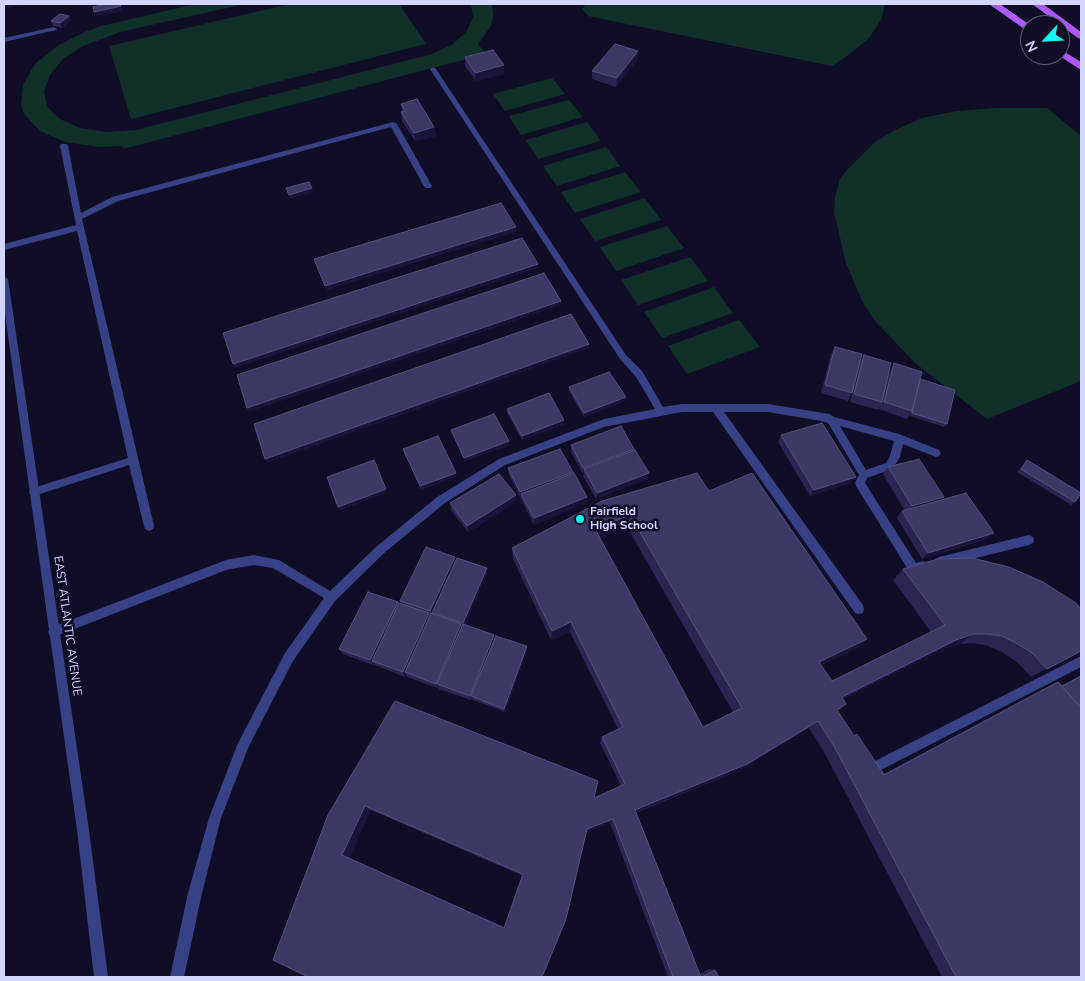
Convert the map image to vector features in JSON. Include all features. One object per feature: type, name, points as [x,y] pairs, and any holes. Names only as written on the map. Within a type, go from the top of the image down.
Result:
[{"type":"main road","points":[[994,4],[1020,23]]},
{"type":"main road","points":[[1037,4],[1081,36]]},
{"type":"main road","points":[[1070,60],[1081,68]]},
{"type":"street","points":[[4,40],[54,29]]},
{"type":"street","points":[[433,69],[623,357],[638,374],[660,411]]},
{"type":"street","points":[[4,248],[79,222],[114,199],[392,124],[428,186]]},
{"type":"street","points":[[64,146],[79,222],[149,526]]},
{"type":"street","name":"EAST ATLANTIC AVENUE","points":[[4,279],[97,932],[101,977]]},
{"type":"street","points":[[716,408],[859,609]]},
{"type":"street","points":[[177,977],[195,893],[215,818],[244,743],[290,657],[330,597],[380,550],[441,500],[502,462],[604,423],[660,411],[768,408],[830,418],[899,438],[936,453]]},
{"type":"street","points":[[830,418],[864,474]]},
{"type":"street","points":[[899,438],[895,457],[889,466],[864,474],[860,483],[913,568],[1029,540]]},
{"type":"street","points":[[34,492],[133,460]]},
{"type":"street","points":[[54,632],[226,565],[254,560],[274,563],[330,597]]},
{"type":"street","points":[[875,767],[1081,660]]},
{"type":"green space","points":[[196,4],[245,4],[120,32],[83,46],[63,59],[50,75],[44,91],[47,107],[60,119],[80,128],[107,132],[136,130],[432,54],[453,44],[467,31],[473,17],[471,4],[492,4],[493,17],[491,26],[478,44],[486,54],[123,149],[122,146],[99,147],[65,142],[40,131],[24,114],[21,105],[23,85],[35,64],[57,46],[101,26]]},
{"type":"green space","points":[[290,4],[399,4],[426,44],[131,119],[109,46]]},
{"type":"green space","points":[[586,4],[885,4],[881,20],[869,38],[832,66],[588,16],[582,9]]},
{"type":"green space","points":[[552,78],[565,94],[505,111],[493,94]]},
{"type":"green space","points":[[569,100],[583,117],[521,135],[509,116]]},
{"type":"green space","points":[[994,108],[1047,108],[1081,136],[1081,381],[987,419],[915,363],[875,321],[862,301],[846,263],[834,212],[835,197],[840,179],[875,142],[893,131],[922,118],[957,111]]},
{"type":"green space","points":[[587,122],[601,141],[538,159],[526,140]]},
{"type":"green space","points":[[606,147],[620,166],[557,186],[543,166]]},
{"type":"green space","points":[[625,172],[641,192],[575,213],[561,192]]},
{"type":"green space","points":[[645,198],[661,220],[595,241],[580,219]]},
{"type":"green space","points":[[667,226],[684,248],[616,271],[600,247]]},
{"type":"green space","points":[[690,257],[708,281],[638,305],[621,280]]},
{"type":"green space","points":[[714,287],[733,313],[662,338],[644,312]]},
{"type":"green space","points":[[739,320],[760,347],[687,374],[668,346]]},
{"type":"building","points":[[106,4],[120,4],[121,6],[94,12],[93,7]]},
{"type":"building","points":[[60,14],[69,16],[60,23],[51,21]]},
{"type":"building","points":[[615,44],[638,51],[617,78],[592,71]]},
{"type":"building","points":[[493,50],[504,65],[475,73],[465,57]]},
{"type":"building","points":[[417,99],[434,127],[414,133],[401,112],[405,111],[401,104]]},
{"type":"building","points":[[309,182],[312,188],[289,195],[286,188]]},
{"type":"building","points":[[501,203],[516,227],[325,286],[314,259]]},
{"type":"building","points":[[522,238],[538,264],[233,364],[223,333]]},
{"type":"building","points":[[544,273],[561,301],[247,408],[237,375]]},
{"type":"building","points":[[571,314],[589,344],[265,459],[254,424]]},
{"type":"building","points":[[835,347],[862,354],[852,393],[825,385]]},
{"type":"building","points":[[864,355],[891,363],[882,402],[854,394]]},
{"type":"building","points":[[894,363],[922,372],[912,411],[884,402]]},
{"type":"building","points":[[609,372],[626,397],[584,413],[569,387]]},
{"type":"building","points":[[920,379],[955,390],[947,424],[912,413]]},
{"type":"building","points":[[549,393],[564,420],[522,436],[507,409]]},
{"type":"building","points":[[494,414],[509,441],[464,458],[451,430]]},
{"type":"building","points":[[822,423],[856,477],[814,490],[781,435]]},
{"type":"building","points":[[621,426],[634,449],[583,468],[571,445]]},
{"type":"building","points":[[438,436],[456,473],[420,486],[403,449]]},
{"type":"building","points":[[560,449],[573,472],[520,492],[508,468]]},
{"type":"building","points":[[635,450],[649,473],[597,493],[584,469]]},
{"type":"building","points":[[919,459],[944,497],[912,506],[888,467]]},
{"type":"building","points":[[374,460],[386,489],[338,507],[327,477]]},
{"type":"building","points":[[1027,460],[1081,493],[1075,502],[1021,469]]},
{"type":"building","points":[[574,473],[587,497],[534,518],[521,494]]},
{"type":"building","points":[[697,473],[709,491],[752,473],[867,639],[819,662],[832,681],[945,625],[903,569],[938,559],[972,558],[1009,567],[1043,582],[1076,603],[1081,609],[1081,651],[1047,669],[1032,653],[1002,636],[973,634],[956,640],[842,697],[846,704],[837,710],[854,736],[857,734],[884,775],[1058,682],[1081,708],[1081,977],[956,977],[834,746],[818,721],[747,764],[635,810],[701,977],[673,977],[613,819],[587,829],[566,919],[542,977],[308,977],[273,960],[328,815],[395,701],[598,781],[594,798],[625,784],[602,737],[623,727],[571,622],[552,631],[512,548],[602,501]],"holes":[[[630,515],[742,708],[703,727],[595,529]],[[365,806],[523,874],[504,928],[342,855]]]},
{"type":"building","points":[[499,474],[516,495],[467,526],[450,503]]},
{"type":"building","points":[[966,493],[994,533],[928,553],[902,511]]},
{"type":"building","points":[[426,547],[455,557],[430,611],[400,601]]},
{"type":"building","points":[[457,558],[487,568],[463,623],[432,613]]},
{"type":"building","points":[[368,592],[398,602],[370,660],[339,649]]},
{"type":"building","points":[[399,603],[429,613],[403,672],[372,661]]},
{"type":"building","points":[[431,613],[461,624],[436,684],[405,672]]},
{"type":"building","points":[[463,624],[494,635],[470,696],[437,684]]},
{"type":"building","points":[[496,636],[527,646],[504,709],[471,696]]},
{"type":"building","points":[[1081,676],[1081,708],[1062,686]]},
{"type":"building","points":[[715,970],[719,977],[702,977]]},
{"type":"place","name":"Fairfield High School","points":[[580,519]]}]
